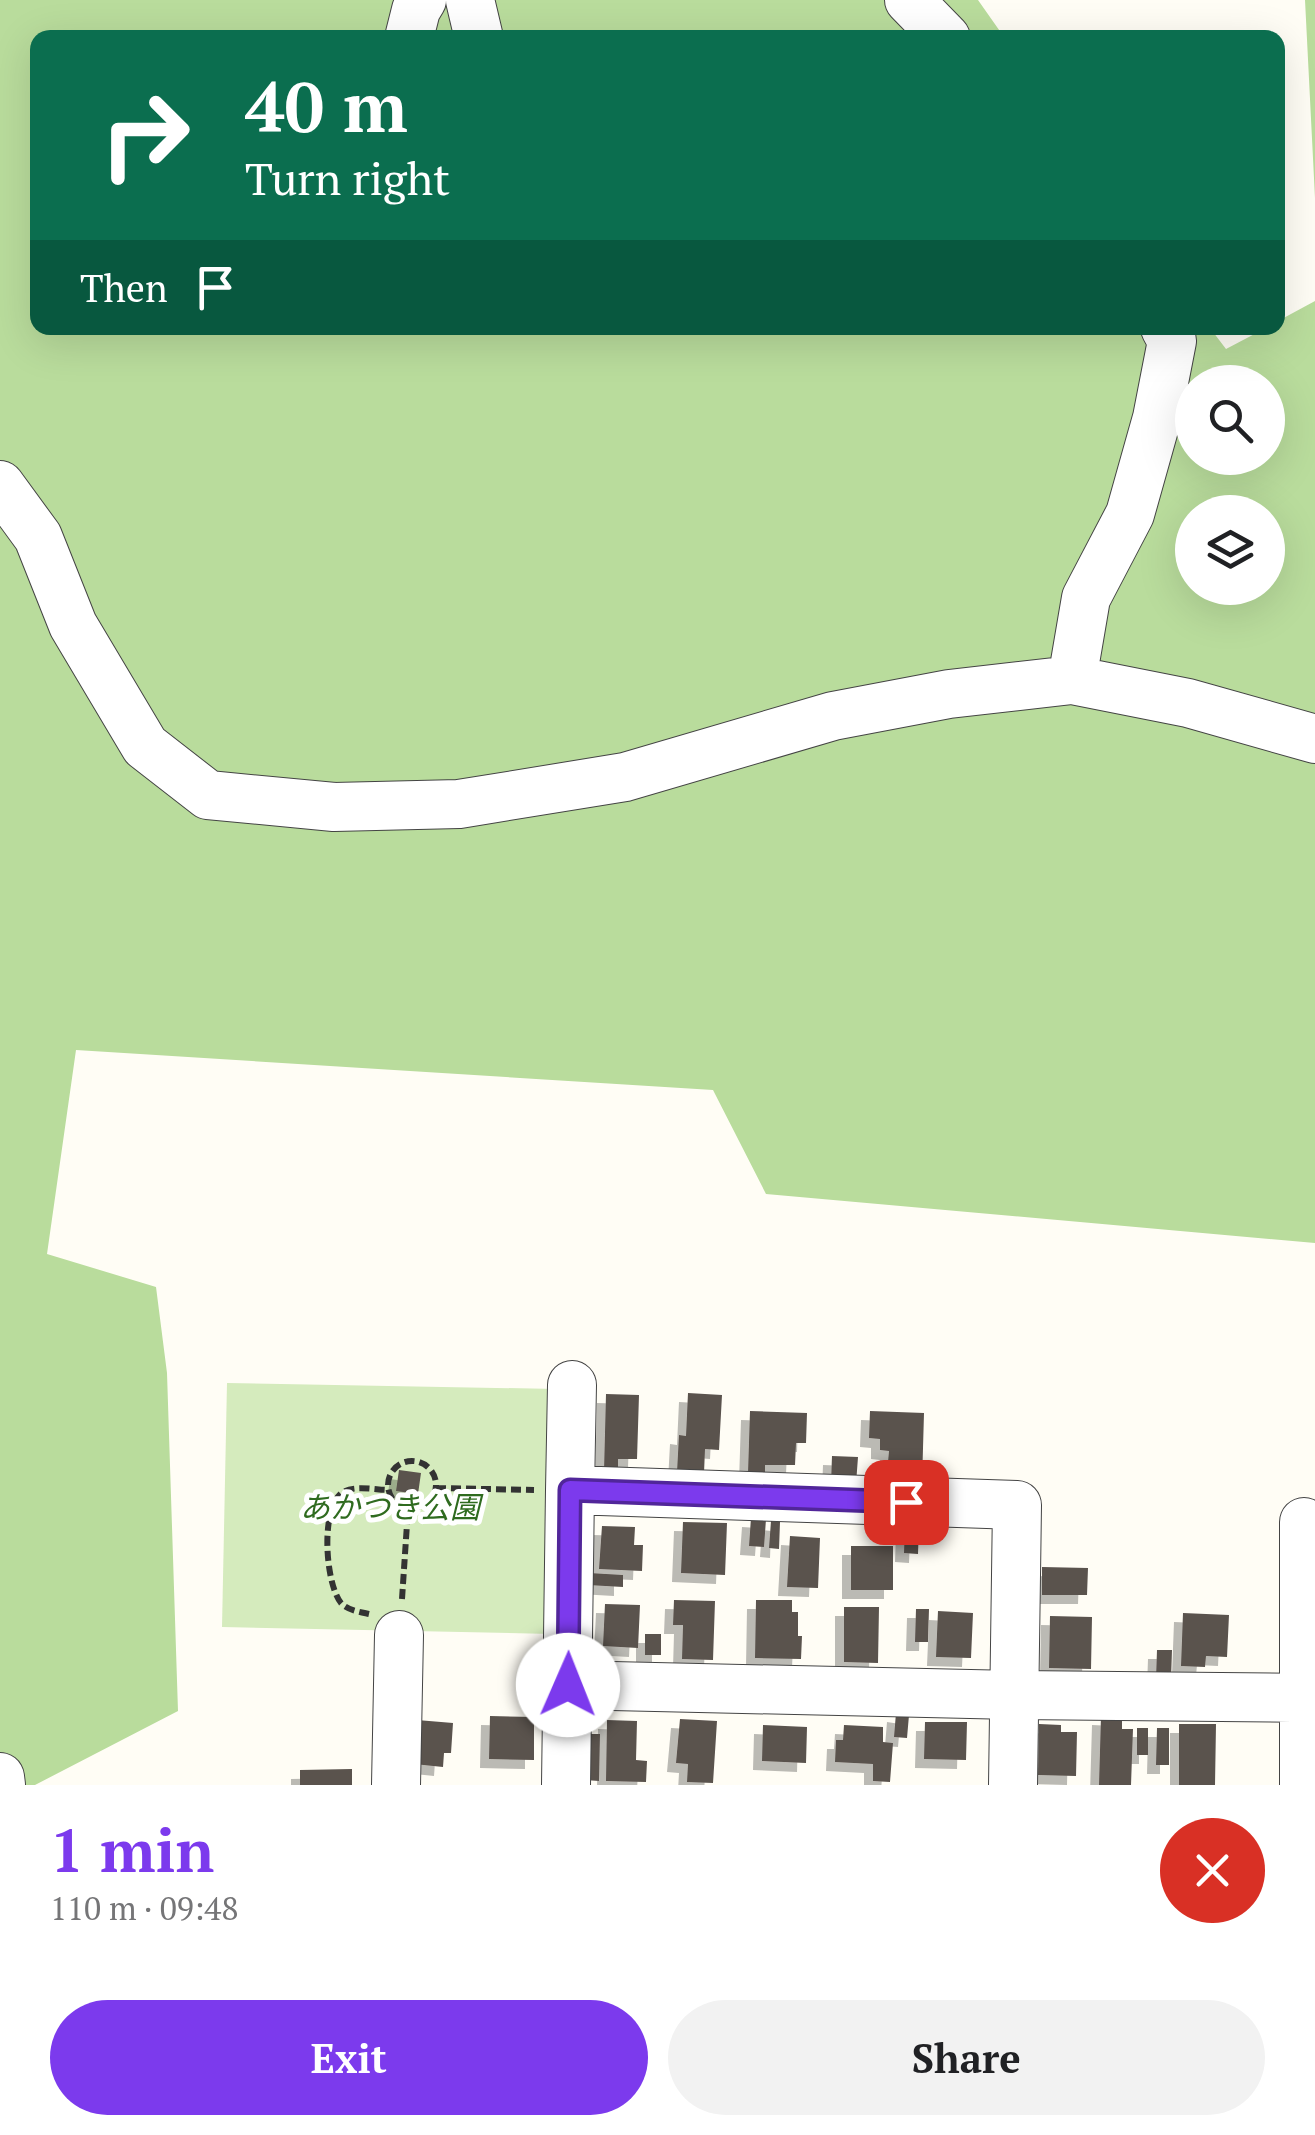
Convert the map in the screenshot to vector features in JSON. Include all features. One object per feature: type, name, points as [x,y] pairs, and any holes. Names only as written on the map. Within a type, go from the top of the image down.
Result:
[{"type":"street","points":[[410,30],[422,0]]},
{"type":"street","points":[[470,0],[477,30]]},
{"type":"street","points":[[910,0],[938,30]]},
{"type":"street","points":[[1072,680],[1086,598],[1130,514],[1157,418],[1172,341],[1169,335]]},
{"type":"street","points":[[0,485],[38,537],[73,625],[146,746],[208,795],[334,807],[459,804],[626,777],[832,716],[949,694],[1072,680],[1188,702],[1315,739]]},
{"type":"street","points":[[566,1785],[572,1384]]},
{"type":"street","points":[[570,1490],[1017,1506],[1013,1785]]},
{"type":"street","points":[[1304,1522],[1310,1697],[1304,1785]]},
{"type":"street","points":[[396,1785],[400,1626]]},
{"type":"street","points":[[568,1685],[1310,1697]]},
{"type":"street","points":[[0,1777],[2,1785]]},
{"type":"path","points":[[413,1461],[432,1472],[436,1488],[423,1507],[408,1509],[394,1501],[389,1490],[393,1471],[413,1461]]},
{"type":"path","points":[[436,1488],[570,1490]]},
{"type":"path","points":[[389,1490],[349,1489],[338,1495],[331,1511],[329,1567],[342,1604],[400,1626],[408,1509]]},
{"type":"green space","points":[[0,0],[978,0],[999,30],[30,30],[30,335],[1215,335],[1226,349],[1253,335],[1285,335],[1285,317],[1315,301],[1315,1243],[766,1194],[713,1090],[76,1050],[47,1254],[156,1287],[167,1373],[178,1711],[35,1785],[0,1785]]},
{"type":"green space","points":[[1305,0],[1315,0],[1315,198]]},
{"type":"green space","name":"あかつき公園","points":[[227,1383],[557,1389],[552,1634],[222,1627]]},
{"type":"building","points":[[688,1393],[722,1395],[719,1450],[705,1449],[704,1473],[677,1472],[679,1435],[686,1436]]},
{"type":"building","points":[[606,1394],[639,1395],[637,1459],[618,1459],[618,1471],[604,1471]]},
{"type":"building","points":[[750,1411],[807,1413],[806,1443],[796,1443],[795,1465],[765,1465],[765,1473],[748,1473]]},
{"type":"building","points":[[870,1411],[924,1413],[922,1483],[898,1482],[899,1462],[888,1462],[889,1451],[880,1450],[880,1439],[869,1438]]},
{"type":"building","points":[[832,1456],[858,1457],[856,1484],[831,1483]]},
{"type":"building","points":[[399,1470],[421,1473],[418,1494],[396,1491]]},
{"type":"building","points":[[751,1518],[766,1519],[764,1547],[749,1546]]},
{"type":"building","points":[[771,1521],[780,1522],[779,1549],[769,1548]]},
{"type":"building","points":[[683,1522],[727,1523],[725,1575],[681,1573]]},
{"type":"building","points":[[905,1524],[919,1524],[918,1554],[904,1553]]},
{"type":"building","points":[[602,1526],[635,1527],[634,1545],[643,1545],[642,1571],[599,1569]]},
{"type":"building","points":[[790,1536],[820,1538],[818,1588],[787,1587]]},
{"type":"building","points":[[851,1546],[893,1546],[893,1590],[851,1590]]},
{"type":"building","points":[[1042,1567],[1088,1568],[1087,1595],[1042,1595]]},
{"type":"building","points":[[589,1573],[623,1575],[623,1587],[588,1585]]},
{"type":"building","points":[[674,1600],[715,1601],[713,1660],[682,1659],[683,1625],[673,1625]]},
{"type":"building","points":[[756,1600],[792,1600],[792,1612],[798,1612],[798,1636],[802,1636],[801,1659],[755,1658]]},
{"type":"building","points":[[605,1604],[640,1605],[638,1648],[603,1646]]},
{"type":"building","points":[[844,1607],[879,1607],[878,1663],[844,1662]]},
{"type":"building","points":[[916,1609],[929,1609],[928,1642],[915,1642]]},
{"type":"building","points":[[938,1611],[973,1613],[971,1658],[936,1657]]},
{"type":"building","points":[[1183,1613],[1229,1615],[1227,1657],[1206,1656],[1205,1667],[1181,1666]]},
{"type":"building","points":[[1050,1616],[1092,1617],[1091,1669],[1049,1668]]},
{"type":"building","points":[[645,1634],[661,1634],[661,1655],[645,1655]]},
{"type":"building","points":[[1157,1650],[1172,1650],[1171,1680],[1156,1679]]},
{"type":"building","points":[[896,1713],[909,1715],[907,1738],[894,1737]]},
{"type":"building","points":[[490,1716],[534,1717],[534,1760],[489,1759]]},
{"type":"building","points":[[1101,1716],[1122,1717],[1122,1729],[1133,1729],[1131,1785],[1099,1785]]},
{"type":"building","points":[[680,1719],[717,1721],[713,1783],[687,1782],[688,1764],[676,1763]]},
{"type":"building","points":[[417,1720],[453,1723],[451,1753],[444,1753],[443,1767],[414,1764]]},
{"type":"building","points":[[607,1720],[637,1721],[636,1760],[647,1761],[646,1782],[606,1781]]},
{"type":"building","points":[[925,1722],[967,1722],[966,1760],[924,1759]]},
{"type":"building","points":[[1039,1724],[1061,1725],[1061,1732],[1077,1732],[1076,1776],[1038,1775]]},
{"type":"building","points":[[1179,1724],[1216,1724],[1215,1785],[1179,1785]]},
{"type":"building","points":[[763,1725],[807,1727],[806,1763],[762,1761]]},
{"type":"building","points":[[844,1725],[883,1727],[883,1742],[893,1743],[890,1782],[873,1781],[873,1764],[835,1762],[836,1740],[843,1740]]},
{"type":"building","points":[[1137,1728],[1148,1728],[1148,1755],[1137,1755]]},
{"type":"building","points":[[1157,1728],[1169,1728],[1169,1765],[1156,1765]]},
{"type":"building","points":[[585,1734],[600,1734],[599,1781],[585,1780]]},
{"type":"building","points":[[352,1769],[352,1785],[300,1785],[300,1770]]},
{"type":"route","points":[[568,1685],[570,1490],[906,1502]]}]
